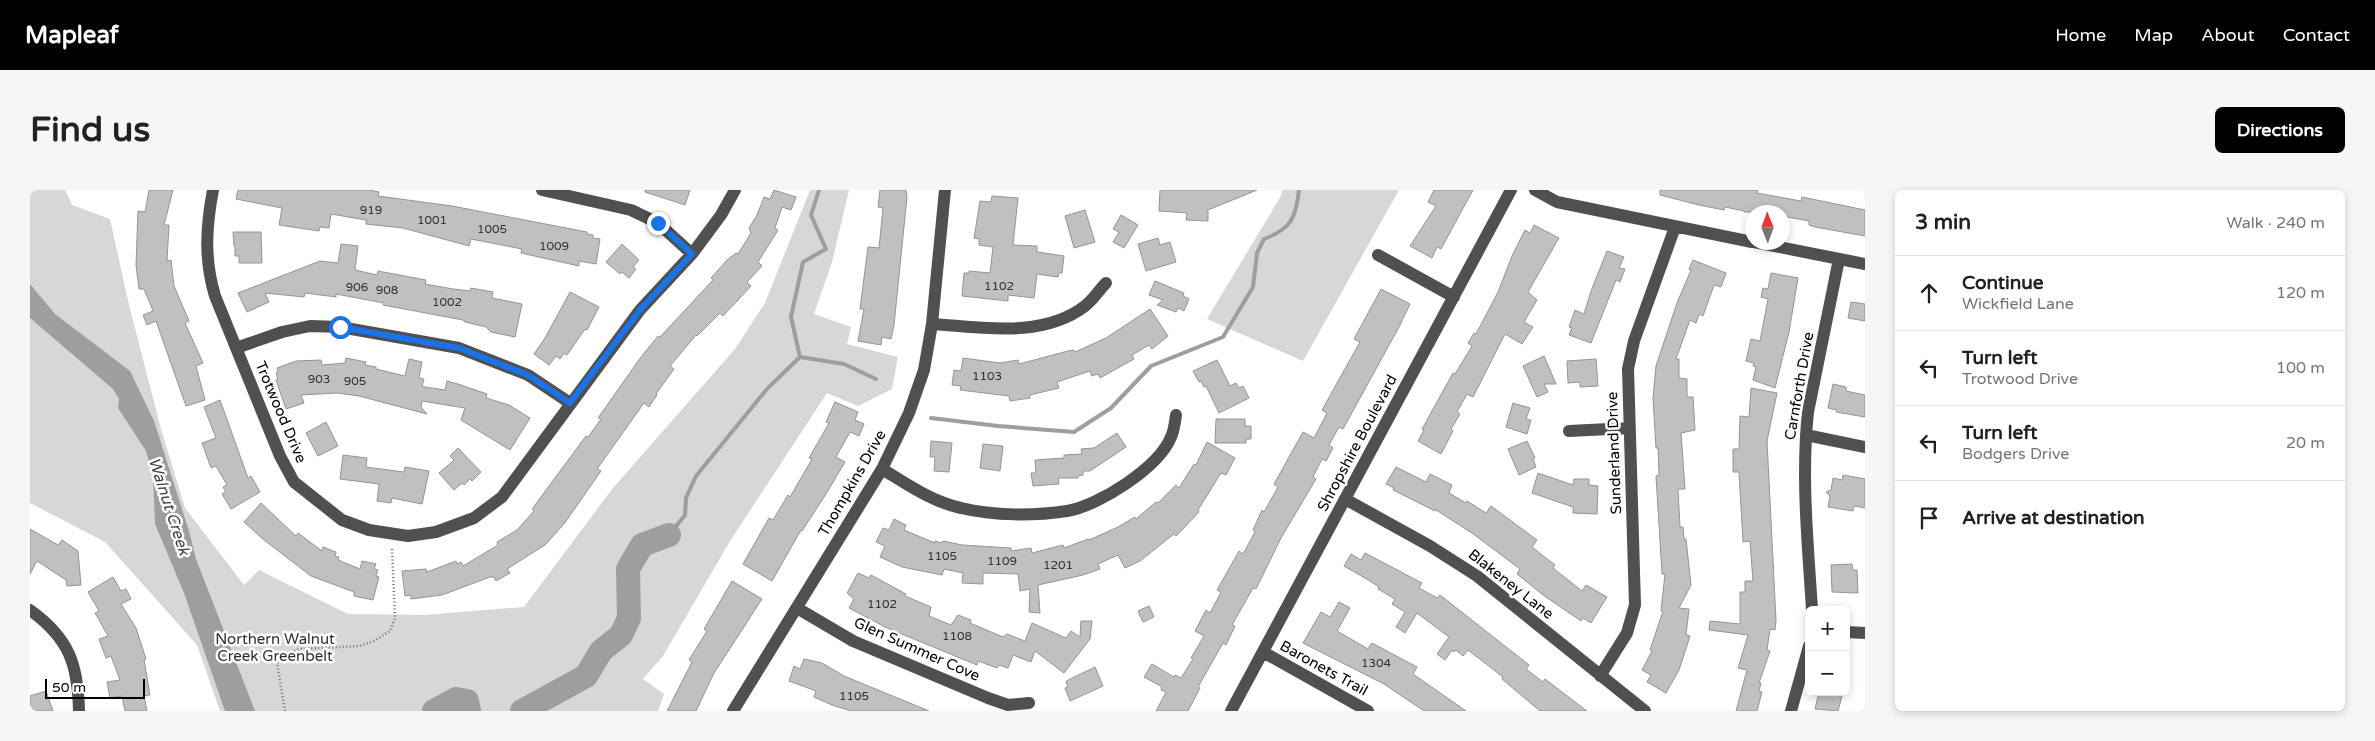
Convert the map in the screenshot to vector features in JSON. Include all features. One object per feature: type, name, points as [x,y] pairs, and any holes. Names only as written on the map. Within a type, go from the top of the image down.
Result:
[{"type":"street","name":"Trotwood Drive","points":[[213,190],[208,220],[206,253],[208,273],[215,296],[280,456],[294,482],[342,520],[369,530],[408,536],[436,532],[474,518],[502,497],[640,310],[692,254],[721,215],[735,190]]},
{"type":"street","points":[[542,190],[631,210],[658,223],[692,254]]},
{"type":"street","name":"Thompkins Drive","points":[[733,711],[882,470],[909,412],[924,370],[932,324],[945,190]]},
{"type":"street","name":"Shropshire Boulevard","points":[[1231,711],[1511,190]]},
{"type":"street","points":[[1534,190],[1557,202],[1745,240]]},
{"type":"street","name":"Sunderland Drive","points":[[1600,676],[1627,633],[1635,605],[1628,369],[1634,340],[1675,227]]},
{"type":"street","points":[[1790,249],[1865,264]]},
{"type":"street","points":[[1378,255],[1454,297]]},
{"type":"street","name":"Carnforth Drive","points":[[1812,606],[1804,460],[1808,412],[1839,259]]},
{"type":"street","points":[[932,324],[1025,328],[1056,322],[1085,306],[1106,283]]},
{"type":"street","points":[[236,348],[282,332],[310,326],[340,327],[459,348],[528,375],[570,403]]},
{"type":"street","points":[[882,470],[933,498],[960,508],[1030,514],[1069,511],[1102,498],[1133,478],[1158,456],[1171,438],[1176,415]]},
{"type":"street","points":[[1569,431],[1629,428]]},
{"type":"street","points":[[1806,435],[1865,447]]},
{"type":"street","name":"Blakeney Lane","points":[[1345,499],[1430,546],[1477,576],[1646,711]]},
{"type":"street","name":"Glen Summer Cove","points":[[797,608],[853,641],[988,698],[1008,705],[1029,703]]},
{"type":"street","points":[[30,610],[46,621],[61,639],[73,660],[79,688],[79,711]]},
{"type":"street","points":[[1850,632],[1865,634]]},
{"type":"street","points":[[1791,711],[1808,651]]},
{"type":"street","name":"Baronets Trail","points":[[1263,652],[1368,711]]},
{"type":"path","points":[[284,711],[277,663],[285,655],[299,649],[319,650],[340,646],[360,646],[374,641],[390,631],[395,618],[392,548]]},
{"type":"green space","name":"Northern Walnut Creek Greenbelt","points":[[30,190],[65,190],[72,205],[110,219],[129,305],[161,429],[185,508],[244,585],[259,570],[348,614],[424,615],[524,607],[613,488],[735,349],[765,303],[810,190],[849,190],[832,262],[814,314],[851,327],[847,344],[898,357],[892,389],[858,406],[827,393],[730,541],[663,656],[643,679],[664,694],[658,711],[220,711],[197,645],[105,542],[30,503]]},
{"type":"green space","points":[[1282,190],[1399,190],[1303,361],[1207,319],[1281,196]]},
{"type":"water","name":"Walnut Creek","points":[[30,284],[55,314],[130,371],[154,421],[196,559],[255,711],[225,711],[184,593],[155,524],[153,475],[146,451],[118,408],[119,399],[113,389],[30,318]]},
{"type":"building","points":[[149,190],[173,190],[164,225],[169,225],[167,261],[171,260],[174,286],[189,321],[185,323],[203,363],[196,366],[205,400],[186,406],[156,321],[147,325],[143,315],[153,311],[144,289],[139,289],[136,265],[138,211],[145,212]]},
{"type":"building","points":[[238,190],[369,190],[379,192],[378,196],[452,206],[587,232],[587,234],[593,235],[593,238],[600,239],[596,264],[579,261],[579,266],[521,253],[522,249],[471,239],[469,246],[403,228],[366,224],[366,220],[331,214],[329,228],[320,227],[319,231],[279,225],[282,208],[236,199]]},
{"type":"building","points":[[645,190],[690,190],[685,205],[645,192]]},
{"type":"building","points":[[774,190],[796,197],[791,210],[782,207],[775,228],[778,230],[758,262],[762,266],[747,282],[751,286],[723,316],[720,313],[696,335],[670,366],[674,369],[649,407],[644,403],[597,469],[601,471],[564,524],[545,545],[507,569],[510,573],[496,581],[494,577],[490,577],[442,595],[411,599],[411,595],[405,596],[402,571],[426,569],[427,572],[456,561],[457,564],[461,562],[463,566],[498,545],[497,542],[517,530],[534,511],[532,509],[586,436],[588,437],[601,419],[598,418],[641,357],[658,336],[660,337],[713,280],[711,278],[727,260],[736,253],[738,254],[751,233],[749,228],[757,215],[764,197],[770,199]]},
{"type":"building","points":[[880,190],[906,190],[907,197],[894,325],[891,339],[882,337],[881,345],[858,341],[864,309],[860,309],[868,247],[879,248],[883,208],[878,207]]},
{"type":"building","points":[[1160,190],[1257,190],[1208,210],[1208,221],[1186,220],[1187,213],[1159,211]]},
{"type":"building","points":[[1434,190],[1473,190],[1441,249],[1437,247],[1432,258],[1410,246],[1436,206],[1428,202]]},
{"type":"building","points":[[1660,190],[1758,190],[1757,193],[1801,201],[1802,197],[1865,210],[1865,236],[1815,227],[1809,225],[1809,221],[1790,217],[1790,205],[1745,205],[1744,212],[1725,207],[1724,210],[1699,205],[1660,195]]},
{"type":"building","points":[[992,196],[1018,198],[1013,245],[1037,246],[1037,252],[1064,256],[1062,273],[1059,273],[1058,277],[1037,274],[1034,298],[1008,295],[1008,301],[962,296],[964,273],[969,273],[969,271],[990,273],[993,247],[979,245],[979,239],[974,238],[980,201],[991,202]]},
{"type":"building","points":[[1085,210],[1095,242],[1074,248],[1065,216]]},
{"type":"building","points":[[1121,215],[1138,225],[1124,248],[1113,242],[1119,232],[1113,229]]},
{"type":"building","points":[[1534,225],[1559,238],[1528,292],[1537,300],[1524,322],[1533,327],[1522,344],[1505,334],[1473,397],[1467,394],[1457,412],[1460,414],[1451,429],[1453,431],[1441,454],[1418,441],[1424,430],[1422,429],[1453,373],[1455,374],[1472,346],[1468,343],[1474,333],[1476,334],[1498,292],[1512,256],[1525,230],[1530,233]]},
{"type":"building","points":[[233,232],[261,232],[262,263],[239,263],[239,256],[235,256]]},
{"type":"building","points":[[1158,238],[1160,245],[1170,242],[1176,262],[1146,271],[1138,244]]},
{"type":"building","points":[[341,244],[358,246],[355,270],[377,275],[378,271],[426,280],[425,284],[453,289],[470,291],[471,288],[493,292],[492,298],[522,304],[515,337],[491,332],[486,327],[463,320],[336,294],[336,297],[305,293],[304,297],[265,293],[269,302],[247,312],[238,293],[320,261],[338,263]]},
{"type":"building","points":[[622,244],[639,260],[633,267],[636,269],[629,278],[622,272],[620,274],[606,262]]},
{"type":"building","points":[[1607,251],[1624,257],[1619,268],[1625,269],[1620,282],[1616,280],[1591,343],[1569,335],[1572,328],[1569,327],[1575,310],[1584,314]]},
{"type":"building","points":[[1693,260],[1726,273],[1721,287],[1714,285],[1703,316],[1699,314],[1696,323],[1690,320],[1676,359],[1679,359],[1679,378],[1687,379],[1687,397],[1693,397],[1695,430],[1681,433],[1685,489],[1678,489],[1680,527],[1683,527],[1684,539],[1686,539],[1691,585],[1679,608],[1689,609],[1686,635],[1690,636],[1679,670],[1666,693],[1647,682],[1651,675],[1642,670],[1652,651],[1650,650],[1663,611],[1661,611],[1665,574],[1662,574],[1656,476],[1659,475],[1658,448],[1656,448],[1653,398],[1656,366]]},
{"type":"building","points":[[1771,273],[1798,278],[1789,332],[1775,388],[1753,380],[1756,367],[1753,366],[1754,363],[1746,361],[1751,339],[1760,341],[1768,299],[1761,297],[1763,288],[1768,289]]},
{"type":"building","points":[[1155,281],[1184,293],[1183,296],[1189,299],[1184,311],[1178,308],[1176,312],[1157,305],[1163,300],[1149,295]]},
{"type":"building","points":[[1381,289],[1410,304],[1399,327],[1343,429],[1339,427],[1329,445],[1333,448],[1326,461],[1322,459],[1313,477],[1316,479],[1281,538],[1256,589],[1253,588],[1232,625],[1235,626],[1226,645],[1223,643],[1198,687],[1200,688],[1188,711],[1156,711],[1166,692],[1161,690],[1162,687],[1144,677],[1152,664],[1174,677],[1175,675],[1181,678],[1193,659],[1191,658],[1204,636],[1195,631],[1206,610],[1210,613],[1221,592],[1217,590],[1239,551],[1243,554],[1255,532],[1253,530],[1262,510],[1264,512],[1278,487],[1274,484],[1303,432],[1314,438],[1327,413],[1322,410],[1360,342],[1354,339]]},
{"type":"building","points":[[570,292],[599,307],[587,330],[585,329],[567,355],[564,353],[560,359],[556,356],[549,365],[534,354]]},
{"type":"building","points":[[1851,302],[1865,304],[1865,321],[1848,318]]},
{"type":"building","points":[[1150,309],[1168,336],[1152,349],[1149,345],[1132,355],[1134,359],[1100,378],[1098,374],[1092,376],[1090,371],[1057,382],[1059,388],[1030,395],[1030,398],[1010,401],[1009,396],[960,390],[961,386],[952,385],[954,370],[961,371],[963,358],[1000,363],[1018,360],[1019,364],[1068,351],[1074,350],[1075,352],[1106,338]]},
{"type":"building","points":[[1544,356],[1556,384],[1544,384],[1548,392],[1537,397],[1523,366]]},
{"type":"building","points":[[346,358],[366,362],[365,365],[376,367],[376,369],[405,376],[409,359],[422,362],[419,378],[424,379],[422,386],[445,390],[447,381],[458,384],[487,394],[486,398],[509,405],[530,418],[510,450],[461,420],[465,408],[422,401],[421,407],[427,414],[359,396],[337,393],[301,395],[304,403],[286,409],[276,380],[278,379],[277,368],[296,361],[321,360],[322,365],[345,363]]},
{"type":"building","points":[[1596,359],[1598,386],[1580,387],[1580,382],[1568,383],[1567,361]]},
{"type":"building","points":[[1217,360],[1230,386],[1236,383],[1239,388],[1243,386],[1249,398],[1219,413],[1206,386],[1204,387],[1201,381],[1199,382],[1193,371]]},
{"type":"building","points":[[1833,384],[1846,387],[1846,391],[1865,395],[1865,417],[1836,412],[1837,410],[1828,408]]},
{"type":"building","points":[[1751,388],[1777,393],[1767,441],[1776,620],[1775,630],[1770,629],[1767,650],[1770,651],[1759,683],[1761,683],[1759,691],[1762,692],[1757,711],[1736,711],[1747,670],[1738,668],[1748,635],[1709,630],[1710,621],[1740,624],[1740,592],[1745,592],[1745,581],[1753,581],[1750,541],[1743,542],[1739,472],[1733,472],[1733,449],[1739,449],[1740,416],[1749,417]]},
{"type":"building","points":[[220,400],[248,478],[251,476],[260,492],[231,509],[222,494],[226,492],[223,487],[227,485],[216,466],[211,468],[202,443],[216,438],[204,407]]},
{"type":"building","points":[[835,402],[858,412],[855,420],[864,424],[859,436],[850,432],[836,457],[845,462],[801,530],[772,581],[743,564],[769,518],[773,520],[788,495],[790,497],[812,459],[809,458],[829,423],[826,422]]},
{"type":"building","points":[[1513,403],[1530,408],[1526,419],[1531,420],[1527,434],[1506,427]]},
{"type":"building","points":[[1216,419],[1245,419],[1245,426],[1251,426],[1251,439],[1246,439],[1246,443],[1215,443]]},
{"type":"building","points":[[326,422],[338,446],[318,456],[306,433]]},
{"type":"building","points":[[1117,433],[1126,447],[1090,471],[1083,471],[1083,475],[1078,476],[1078,478],[1058,478],[1059,484],[1033,486],[1031,473],[1036,473],[1035,460],[1064,458],[1064,455],[1082,454],[1081,449],[1094,448]]},
{"type":"building","points":[[931,441],[952,443],[949,472],[934,471],[935,457],[930,457]]},
{"type":"building","points":[[1527,441],[1535,458],[1533,459],[1536,467],[1519,475],[1508,449]]},
{"type":"building","points":[[1207,442],[1235,458],[1226,475],[1221,473],[1198,510],[1199,512],[1180,532],[1176,536],[1174,534],[1140,561],[1125,568],[1118,555],[1098,564],[1100,569],[1083,575],[1038,585],[1040,613],[1029,612],[1030,589],[1020,591],[1018,574],[983,573],[983,584],[962,583],[963,573],[944,569],[942,575],[902,567],[880,557],[885,546],[876,542],[883,528],[889,530],[894,519],[906,525],[904,530],[935,543],[935,541],[942,543],[943,541],[962,545],[1011,548],[1011,551],[1031,548],[1032,553],[1063,545],[1064,548],[1089,540],[1135,517],[1136,519],[1156,502],[1158,503],[1176,485],[1179,488],[1194,464],[1196,465]]},
{"type":"building","points":[[983,444],[1003,446],[1000,471],[980,468]]},
{"type":"building","points":[[458,448],[481,472],[472,481],[470,479],[464,485],[462,483],[454,490],[439,473],[454,460],[450,456]]},
{"type":"building","points":[[343,455],[367,458],[366,467],[404,472],[405,467],[429,471],[422,504],[392,498],[391,503],[377,501],[379,484],[340,479]]},
{"type":"building","points":[[1396,467],[1426,482],[1430,474],[1452,485],[1449,493],[1466,503],[1467,501],[1486,513],[1491,506],[1537,540],[1532,547],[1555,565],[1553,568],[1582,591],[1586,585],[1607,597],[1591,623],[1583,618],[1581,621],[1543,595],[1517,574],[1520,569],[1472,533],[1436,510],[1393,490],[1394,488],[1386,484]]},
{"type":"building","points":[[1538,473],[1573,485],[1574,479],[1589,479],[1589,485],[1598,486],[1597,514],[1573,513],[1573,507],[1532,493]]},
{"type":"building","points":[[1843,475],[1865,479],[1865,508],[1854,506],[1853,511],[1828,507],[1830,496],[1826,492],[1831,490],[1833,478],[1842,480]]},
{"type":"building","points":[[261,503],[296,536],[298,533],[322,551],[323,547],[336,552],[335,556],[339,557],[338,560],[360,569],[362,561],[376,564],[374,569],[378,570],[376,576],[379,577],[373,600],[354,596],[354,592],[311,576],[264,540],[244,522]]},
{"type":"building","points":[[30,529],[58,545],[62,540],[78,551],[81,585],[67,586],[66,580],[37,561],[30,574]]},
{"type":"building","points":[[1365,553],[1422,583],[1419,588],[1437,598],[1440,595],[1529,665],[1526,669],[1543,682],[1545,679],[1587,711],[1540,711],[1502,679],[1503,677],[1468,650],[1463,656],[1456,650],[1454,652],[1452,650],[1445,660],[1437,654],[1449,637],[1417,613],[1405,633],[1396,627],[1405,612],[1392,604],[1395,599],[1378,589],[1379,587],[1370,581],[1344,566],[1351,554],[1361,560]]},
{"type":"building","points":[[1852,564],[1853,570],[1857,570],[1858,593],[1832,592],[1831,565]]},
{"type":"building","points":[[858,573],[869,578],[871,575],[906,594],[905,596],[931,607],[929,616],[951,625],[958,615],[971,620],[970,623],[1003,637],[1007,634],[1025,641],[1032,623],[1066,638],[1071,631],[1080,637],[1081,621],[1092,621],[1090,639],[1064,673],[1035,651],[1031,662],[1013,655],[1008,668],[999,665],[997,668],[978,661],[977,665],[887,628],[849,608],[854,599],[847,593]]},
{"type":"building","points":[[113,577],[121,591],[126,589],[131,599],[121,604],[136,628],[146,659],[144,660],[150,695],[144,696],[147,711],[125,711],[122,696],[110,698],[107,682],[120,680],[111,656],[106,658],[99,639],[108,636],[95,613],[99,611],[88,592]]},
{"type":"building","points":[[732,581],[762,599],[714,673],[696,711],[667,711],[692,662],[689,660],[707,631],[704,629]]},
{"type":"building","points":[[1339,602],[1350,608],[1337,631],[1368,649],[1372,643],[1417,667],[1413,674],[1466,711],[1424,711],[1384,684],[1303,643],[1321,612],[1330,617]]},
{"type":"building","points":[[1149,606],[1154,617],[1143,622],[1138,611]]},
{"type":"building","points":[[804,659],[822,663],[844,676],[929,711],[851,711],[832,705],[814,697],[816,691],[789,681],[794,666],[800,669]]},
{"type":"building","points":[[1095,667],[1103,686],[1070,701],[1065,688],[1068,687],[1066,681]]},
{"type":"building","points":[[46,691],[53,711],[30,711],[30,696]]},
{"type":"building","points":[[1818,696],[1842,696],[1838,711],[1815,709]]},
{"type":"waterway","points":[[800,357],[791,317],[803,262],[826,249],[811,215],[819,190]]},
{"type":"waterway","points":[[931,418],[1074,432],[1111,408],[1151,366],[1223,337],[1253,287],[1257,253],[1264,239],[1280,231],[1290,221],[1294,215],[1299,190]]},
{"type":"waterway","points":[[669,535],[685,515],[686,498],[696,476],[767,389],[800,357],[844,364],[876,379]]},
{"type":"waterway","points":[[522,711],[586,676],[601,651],[621,635],[629,618],[628,569],[642,545],[669,535]]},
{"type":"waterway","points":[[434,711],[456,699],[467,701],[469,711]]},
{"type":"route","points":[[340,327],[459,348],[528,375],[570,403],[640,310],[692,254],[658,223]]}]
